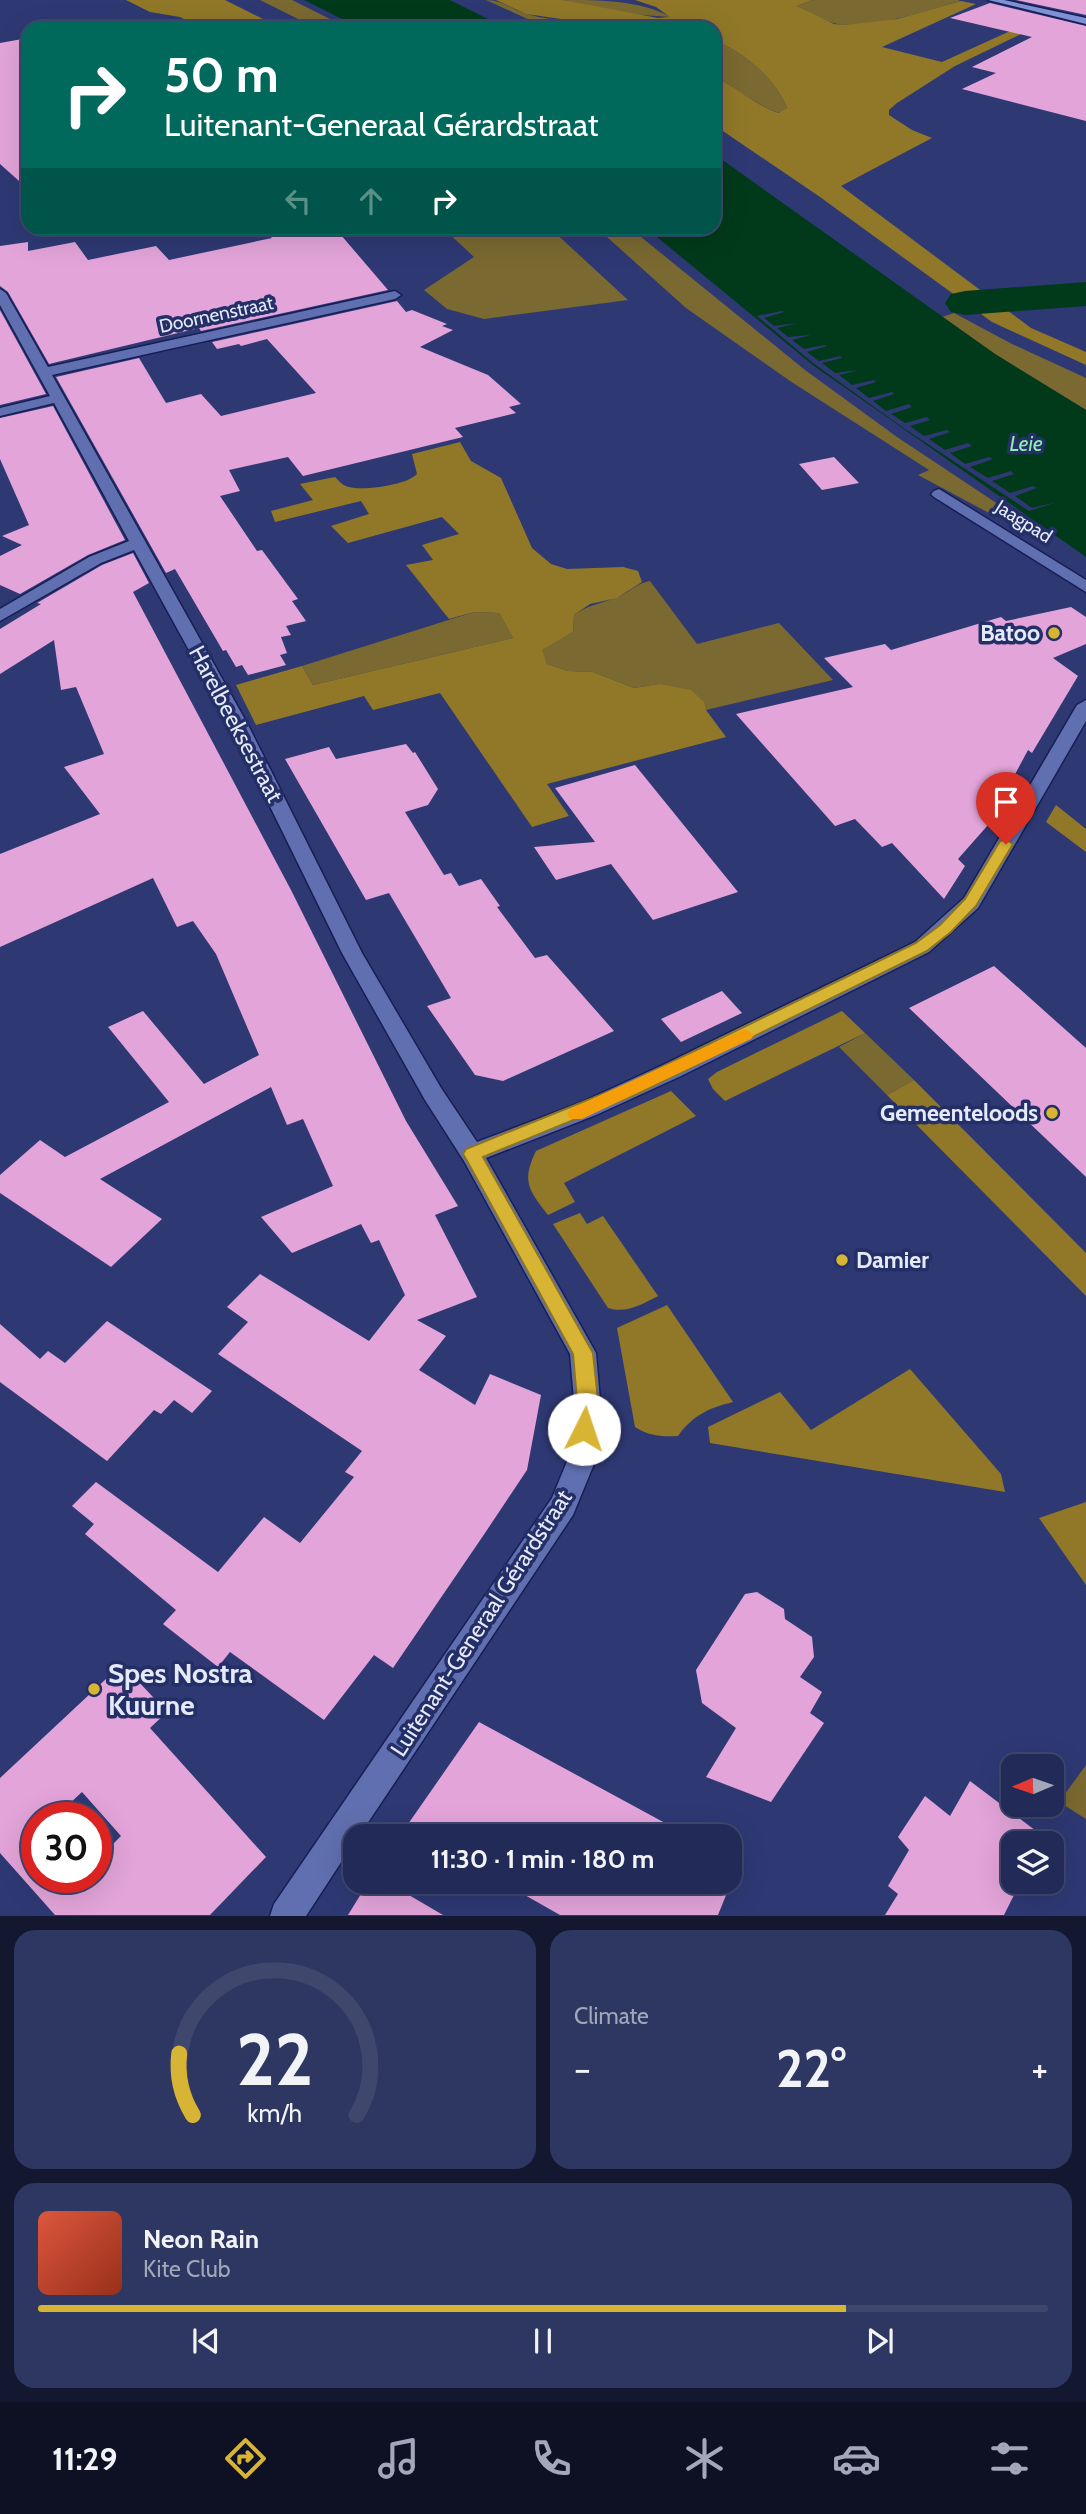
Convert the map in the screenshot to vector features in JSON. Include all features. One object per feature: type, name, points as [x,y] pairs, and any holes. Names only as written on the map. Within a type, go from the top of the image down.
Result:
[{"type":"main road","points":[[992,0],[1086,21]]},
{"type":"street","name":"Harelbeeksestraat","points":[[0,293],[239,724],[352,953],[433,1094],[472,1154]]},
{"type":"street","name":"Doornenstraat","points":[[45,372],[395,295]]},
{"type":"street","points":[[0,412],[59,398]]},
{"type":"street","name":"Jaagpad","points":[[939,494],[1086,586]]},
{"type":"street","points":[[0,616],[95,559],[137,543]]},
{"type":"street","points":[[472,1154],[588,1109],[649,1081],[922,947],[971,903],[1086,705]]},
{"type":"street","name":"Luitenant-Generaal Gérardstraat","points":[[286,1916],[563,1506],[582,1459],[587,1400],[583,1353],[472,1154]]},
{"type":"shaded area","points":[[126,0],[225,0],[267,21],[188,21],[150,12]]},
{"type":"shaded area","points":[[260,0],[292,0],[334,21],[302,21]]},
{"type":"shaded area","points":[[486,0],[531,15],[564,21],[532,21]]},
{"type":"shaded area","points":[[496,0],[563,0],[658,18],[670,17],[656,7],[635,0],[812,0],[797,6],[834,24],[846,25],[897,19],[961,1],[976,4],[882,47],[942,62],[1041,17],[1050,20],[955,66],[897,103],[889,110],[889,115],[912,130],[932,138],[841,186],[1031,328],[1086,352],[1086,365],[992,322],[820,197],[721,130],[721,81],[770,110],[779,113],[787,108],[775,86],[757,67],[721,43],[721,21],[566,21],[526,14]]},
{"type":"shaded area","points":[[563,0],[633,4],[671,17],[627,14]]},
{"type":"shaded area","points":[[812,0],[961,1],[899,18],[851,25],[827,21],[797,6]]},
{"type":"shaded area","points":[[721,43],[757,67],[775,86],[787,108],[780,113],[771,110],[721,81]]},
{"type":"shaded area","points":[[450,235],[558,235],[628,300],[484,319],[447,309],[424,290],[474,257]]},
{"type":"shaded area","points":[[605,235],[639,235],[805,370],[897,437],[1010,512],[989,513],[918,475],[929,470],[790,381],[686,308]]},
{"type":"shaded area","points":[[954,313],[1012,344],[1086,378],[1086,410],[995,354],[942,317]]},
{"type":"shaded area","points":[[460,442],[471,461],[501,478],[532,548],[551,564],[567,569],[623,567],[638,571],[642,582],[617,598],[590,604],[574,615],[573,632],[542,650],[547,664],[568,671],[593,672],[634,688],[659,684],[691,690],[704,702],[706,710],[726,737],[547,784],[569,816],[532,827],[440,693],[373,710],[364,696],[256,725],[236,685],[302,666],[313,685],[513,638],[499,613],[474,612],[449,619],[406,565],[433,560],[422,545],[459,534],[442,517],[348,543],[331,526],[369,514],[361,501],[275,522],[271,511],[313,500],[300,484],[335,477],[345,486],[356,488],[385,486],[404,481],[417,474],[412,454]]},
{"type":"shaded area","points":[[650,581],[697,644],[779,623],[833,680],[706,710],[659,684],[634,688],[593,672],[568,671],[547,664],[541,650],[573,632],[574,615]]},
{"type":"shaded area","points":[[474,612],[499,613],[513,638],[313,685],[302,666]]},
{"type":"shaded area","points":[[1056,805],[1086,829],[1086,852],[1046,822]]},
{"type":"shaded area","points":[[842,1011],[865,1033],[725,1101],[713,1089],[708,1079],[717,1072]]},
{"type":"shaded area","points":[[865,1033],[914,1080],[887,1095],[839,1047]]},
{"type":"shaded area","points":[[914,1080],[1086,1253],[1086,1296],[887,1095]]},
{"type":"shaded area","points":[[671,1091],[696,1116],[564,1183],[575,1202],[548,1215],[529,1185],[529,1171],[536,1151]]},
{"type":"shaded area","points":[[580,1213],[587,1224],[603,1216],[658,1296],[628,1309],[608,1308],[553,1224]]},
{"type":"shaded area","points":[[667,1305],[733,1402],[702,1413],[678,1436],[656,1435],[635,1427],[617,1328]]},
{"type":"shaded area","points":[[910,1369],[1001,1474],[1005,1492],[710,1443],[708,1427],[780,1392],[811,1430]]},
{"type":"shaded area","points":[[1086,1502],[1086,1585],[1039,1518]]},
{"type":"shaded area","points":[[1086,1765],[1086,1819],[1064,1805],[1064,1795]]},
{"type":"water","points":[[304,0],[450,0],[492,21],[346,21]]},
{"type":"water","name":"Leie","points":[[721,159],[995,354],[1086,410],[1086,557],[814,366],[655,235],[721,235]]},
{"type":"pier","points":[[784,312],[764,318],[774,326],[797,323],[777,328],[788,337],[811,335],[792,340],[804,349],[827,346],[807,352],[819,361],[840,356],[842,358],[822,363],[835,373],[859,370],[839,375],[852,385],[874,380],[876,382],[856,388],[869,398],[892,392],[894,394],[873,401],[886,411],[909,404],[912,407],[891,414],[905,423],[927,417],[930,420],[910,426],[924,436],[947,430],[950,432],[929,439],[945,450],[968,443],[972,446],[950,453],[965,464],[989,457],[993,459],[970,467],[988,478],[1011,471],[1014,474],[992,481],[1010,493],[1033,486],[1037,488],[1015,496],[1032,508],[1057,502],[1029,511],[902,427],[813,363],[757,316]]},
{"type":"building","points":[[1016,0],[1086,0],[1086,15]]},
{"type":"building","points":[[990,3],[1086,26],[1086,121],[962,89],[996,73],[972,67],[1032,37],[950,18]]},
{"type":"building","points":[[21,39],[21,183],[0,164],[0,43]]},
{"type":"building","points":[[268,235],[341,235],[388,290],[201,331],[199,328],[49,364],[8,292],[0,286],[0,246],[28,242],[28,251],[75,242],[88,260],[156,246],[169,260],[272,238]]},
{"type":"building","points":[[397,301],[406,312],[412,310],[447,324],[442,326],[453,330],[420,347],[488,375],[521,404],[509,407],[516,413],[455,428],[463,437],[303,476],[288,457],[229,470],[240,491],[220,496],[257,551],[262,550],[298,599],[292,601],[306,621],[286,626],[291,635],[281,637],[287,653],[280,655],[286,665],[248,675],[242,665],[236,667],[226,650],[223,651],[175,569],[166,573],[56,377],[139,358],[166,403],[201,394],[221,416],[316,393],[267,339],[217,349],[212,342]]},
{"type":"building","points":[[0,310],[46,394],[0,405]]},
{"type":"building","points":[[53,406],[125,540],[88,555],[20,594],[0,585],[0,556],[22,545],[2,536],[29,525],[0,459],[0,418]]},
{"type":"building","points":[[834,457],[859,483],[822,490],[799,464]]},
{"type":"building","points":[[133,553],[149,583],[133,592],[291,890],[406,1121],[458,1206],[435,1215],[477,1297],[417,1320],[446,1336],[419,1370],[475,1405],[490,1374],[541,1395],[527,1470],[485,1533],[393,1668],[374,1655],[324,1720],[230,1652],[218,1667],[163,1624],[176,1610],[85,1534],[94,1524],[72,1506],[96,1482],[218,1572],[264,1517],[300,1543],[354,1477],[345,1472],[362,1451],[218,1354],[248,1322],[227,1307],[260,1274],[369,1341],[405,1295],[379,1240],[371,1243],[361,1224],[292,1253],[261,1217],[333,1186],[303,1119],[287,1125],[271,1087],[100,1179],[162,1219],[111,1267],[0,1193],[0,1175],[40,1140],[65,1157],[169,1102],[108,1027],[143,1011],[204,1084],[259,1055],[216,954],[193,921],[177,927],[153,878],[0,947],[0,854],[100,814],[64,767],[104,754],[76,687],[61,690],[54,640],[0,674],[0,629],[41,604],[37,603],[102,565]]},
{"type":"building","points":[[1071,607],[1086,617],[1086,644],[1053,658],[1078,676],[1032,753],[1028,750],[988,825],[958,859],[965,866],[944,899],[892,843],[882,847],[855,819],[835,826],[736,714],[853,687],[824,658],[885,644],[891,650],[1001,617],[1006,621]]},
{"type":"building","points":[[406,744],[415,752],[438,789],[428,805],[405,812],[444,875],[451,873],[459,886],[481,879],[500,906],[497,907],[535,958],[547,955],[614,1031],[503,1081],[475,1075],[427,1006],[451,998],[389,893],[366,900],[285,759],[329,747],[336,759]]},
{"type":"building","points":[[635,765],[738,892],[653,920],[611,864],[556,880],[534,847],[595,842],[555,788]]},
{"type":"building","name":"Gemeenteloods","points":[[994,966],[1086,1048],[1086,1177],[909,1008]]},
{"type":"building","points":[[722,991],[742,1013],[681,1042],[661,1019]]},
{"type":"building","points":[[107,1321],[212,1391],[192,1413],[174,1400],[161,1414],[154,1410],[107,1461],[0,1382],[0,1324],[40,1359],[48,1351],[65,1363]]},
{"type":"building","points":[[757,1592],[784,1609],[785,1619],[812,1637],[814,1657],[800,1677],[822,1692],[810,1713],[824,1723],[771,1802],[706,1777],[736,1728],[702,1703],[696,1670],[745,1594]]},
{"type":"building","points":[[122,1664],[167,1712],[150,1728],[266,1857],[210,1915],[55,1915],[35,1893],[112,1893],[112,1845],[121,1836],[112,1826],[112,1802],[91,1802],[82,1792],[71,1802],[21,1802],[21,1877],[0,1853],[0,1778]]},
{"type":"building","points":[[479,1722],[667,1824],[408,1824]]},
{"type":"building","points":[[970,1781],[1001,1804],[1001,1817],[1018,1817],[1036,1831],[1001,1831],[1001,1894],[1014,1894],[1004,1915],[885,1915],[898,1894],[888,1886],[909,1850],[898,1837],[925,1796],[950,1816]]},
{"type":"building","points":[[361,1894],[407,1894],[443,1915],[348,1915]]},
{"type":"building","points":[[523,1894],[726,1894],[718,1915],[560,1915]]},
{"type":"waterway","points":[[965,303],[1086,294]]},
{"type":"slow traffic","points":[[576,1114],[745,1035]]},
{"type":"place","name":"Batoo","points":[[1054,633]]},
{"type":"place","name":"Gemeenteloods","points":[[1052,1113]]},
{"type":"place","name":"Damier","points":[[842,1260]]},
{"type":"place","name":"Spes Nostra Kuurne","points":[[94,1689]]},
{"type":"route","points":[[584,1429],[587,1400],[583,1353],[472,1154],[631,1090],[922,947],[971,903],[1006,844]]}]
